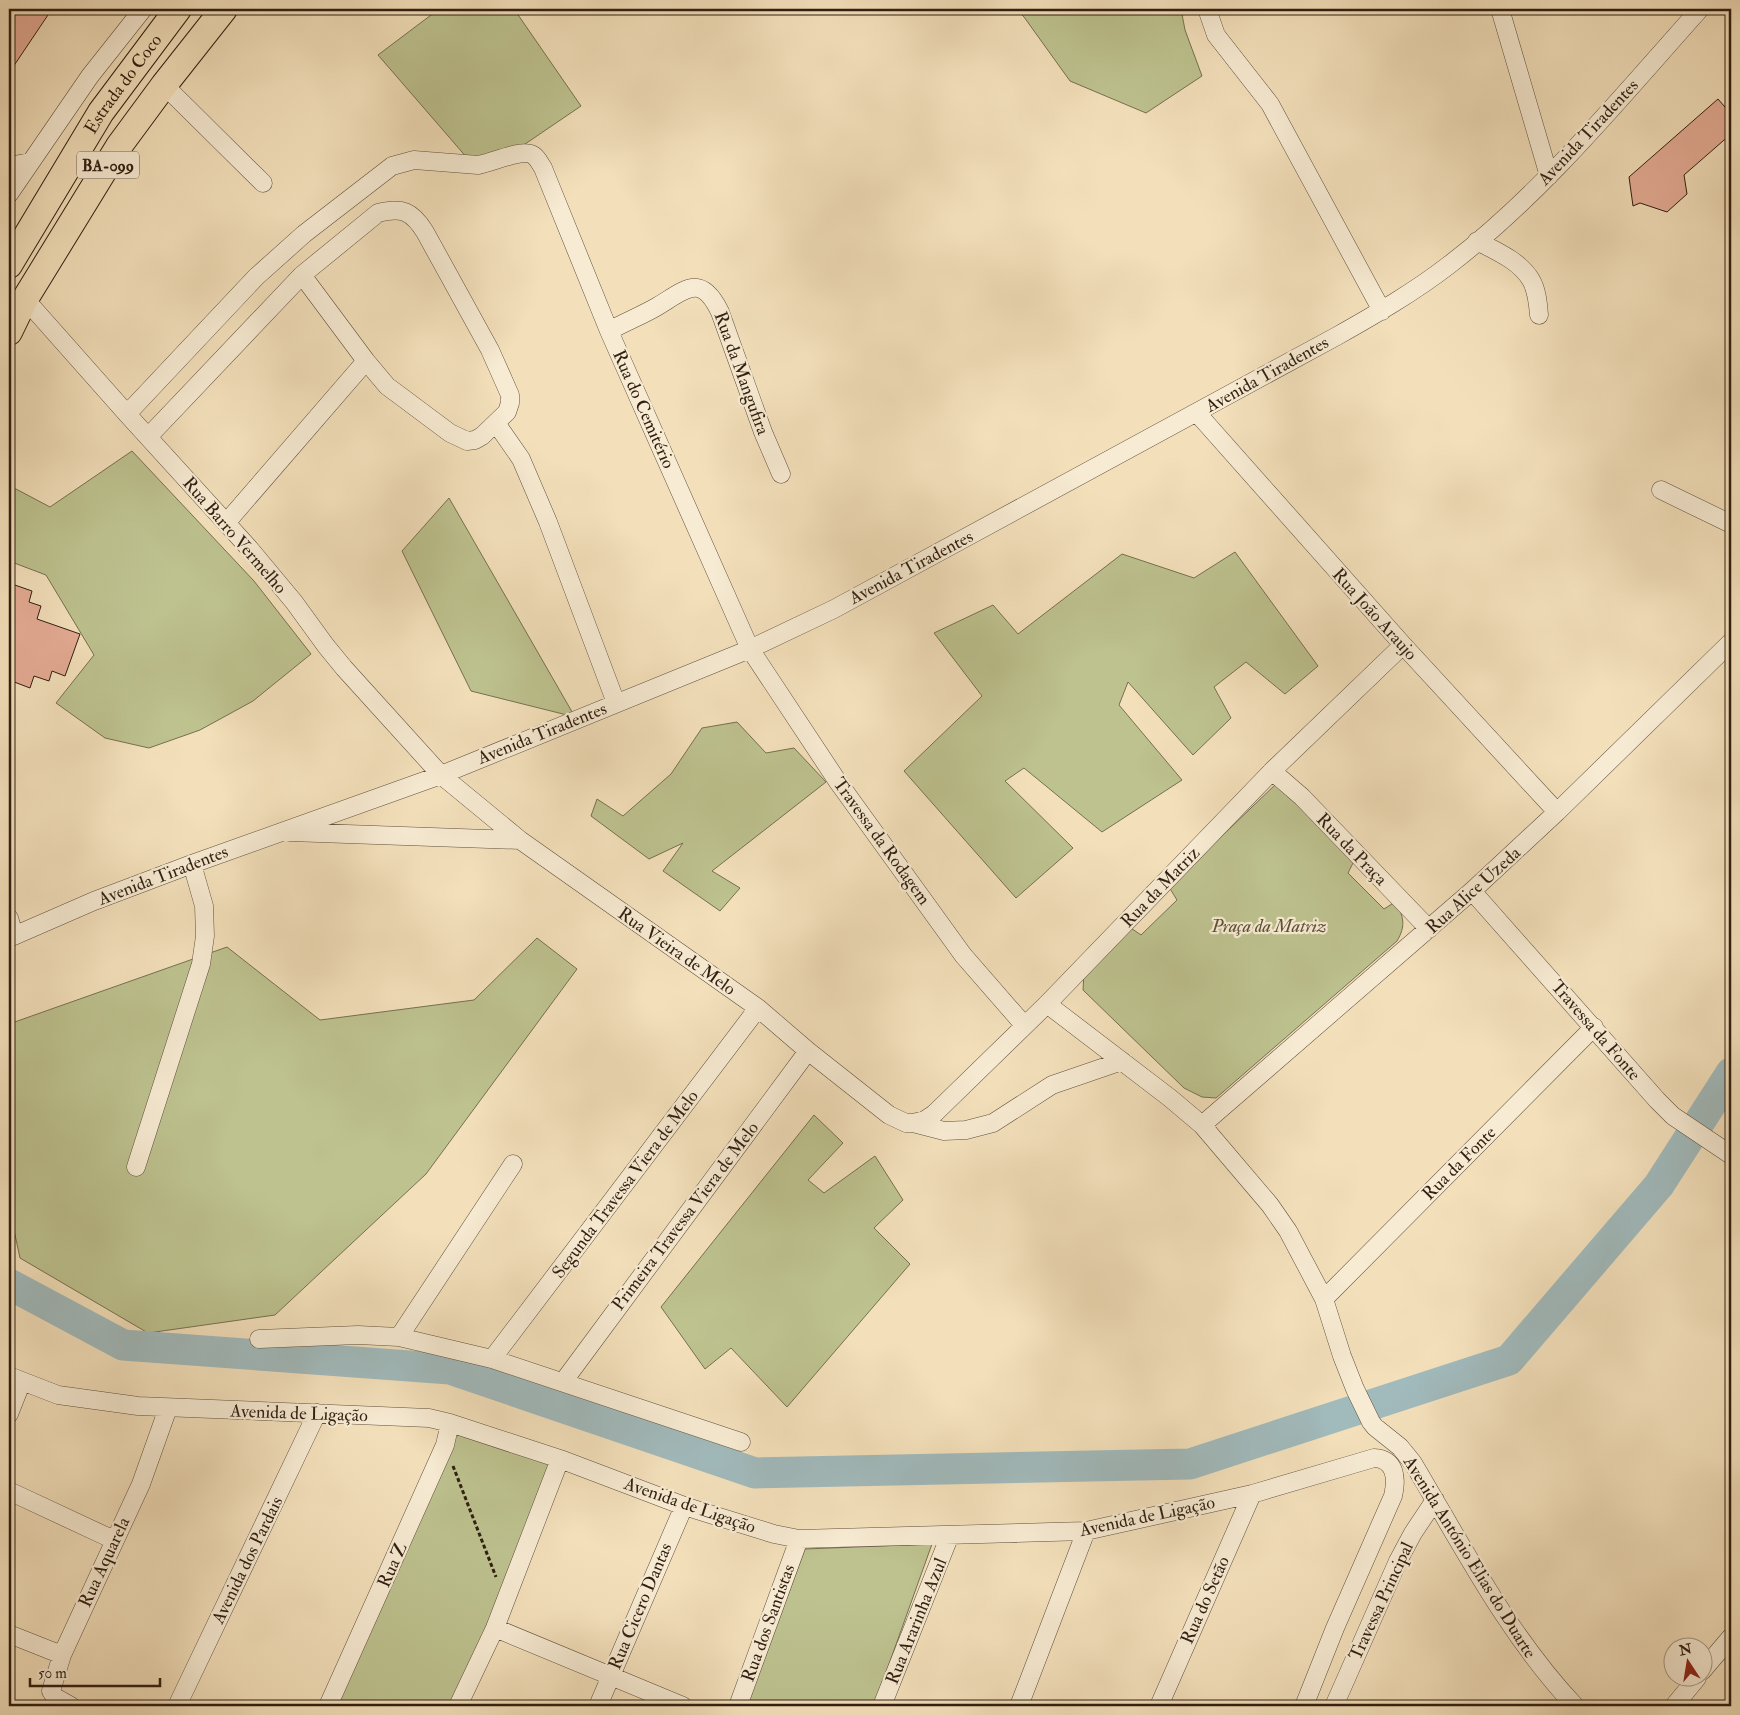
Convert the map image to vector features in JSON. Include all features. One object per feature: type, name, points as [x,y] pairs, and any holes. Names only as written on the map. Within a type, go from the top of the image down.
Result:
[{"type":"highway","name":"Estrada do Coco","points":[[9,265],[101,112],[178,9]]},
{"type":"highway","name":"Estrada do Coco","points":[[9,332],[25,299],[119,146],[224,9]]},
{"type":"street","points":[[9,194],[90,76],[143,9]]},
{"type":"street","points":[[1207,9],[1216,35],[1270,104],[1382,311]]},
{"type":"street","points":[[1500,9],[1549,176]]},
{"type":"street","name":"Avenida Tiradentes","points":[[12,936],[94,901],[192,864],[441,775],[750,649],[834,609],[1197,413],[1382,311],[1424,283],[1477,241],[1549,176],[1700,9]]},
{"type":"street","points":[[164,85],[263,183]]},
{"type":"street","name":"Rua do Cemitério","points":[[127,414],[256,277],[304,234],[392,166],[414,160],[478,165],[526,153],[536,156],[543,168],[609,331],[750,649]]},
{"type":"street","points":[[9,166],[30,162]]},
{"type":"street","points":[[148,438],[302,275],[378,213],[389,210],[406,212],[417,220],[490,350],[510,395],[507,412],[482,436],[475,440],[467,441],[450,433],[388,386],[366,361],[302,275]]},
{"type":"street","points":[[1477,241],[1502,254],[1524,269],[1532,281],[1540,314]]},
{"type":"street","name":"Rua da Mangufira","points":[[609,331],[658,306],[678,292],[692,288],[701,289],[708,293],[720,312],[763,432],[781,474]]},
{"type":"street","name":"Rua Barro Vermelho","points":[[25,299],[226,523],[294,602],[344,668],[441,775]]},
{"type":"street","points":[[226,523],[366,361]]},
{"type":"street","name":"Rua João Araujo","points":[[1197,413],[1403,645],[1557,812]]},
{"type":"street","points":[[496,423],[521,459],[548,522],[616,704]]},
{"type":"street","points":[[1661,490],[1731,524]]},
{"type":"street","name":"Rua Alice Uzeda","points":[[1202,1125],[1472,891],[1557,812],[1731,642]]},
{"type":"street","name":"Rua da Matriz","points":[[914,1123],[925,1120],[934,1114],[1047,1004],[1272,771],[1403,645]]},
{"type":"street","name":"Travessa da Rodagem","points":[[750,649],[838,782],[963,955],[1024,1025]]},
{"type":"street","name":"Rua da Praça","points":[[1272,771],[1302,797],[1429,929]]},
{"type":"street","name":"Rua Vieira de Melo","points":[[441,775],[520,840],[758,1008],[808,1051],[889,1115],[914,1123]]},
{"type":"street","points":[[279,832],[520,840]]},
{"type":"street","points":[[136,1167],[201,964],[205,936],[204,906],[192,864]]},
{"type":"street","name":"Travessa da Fonte","points":[[1472,891],[1673,1116],[1731,1155]]},
{"type":"street","points":[[9,918],[12,936]]},
{"type":"street","points":[[1047,1004],[1170,1098],[1202,1125]]},
{"type":"street","name":"Segunda Travessa Viera de Melo","points":[[492,1359],[758,1008]]},
{"type":"street","name":"Rua da Fonte","points":[[1324,1298],[1594,1027]]},
{"type":"street","name":"Primeira Travessa Viera de Melo","points":[[563,1382],[808,1051]]},
{"type":"street","points":[[914,1123],[944,1131],[966,1130],[994,1123],[1052,1085],[1122,1061]]},
{"type":"street","name":"Avenida António Elias do Duarte","points":[[1202,1125],[1270,1206],[1288,1231],[1324,1298],[1342,1356],[1369,1418],[1375,1427],[1400,1447],[1414,1463],[1496,1603],[1532,1657],[1575,1706]]},
{"type":"street","points":[[400,1337],[513,1164]]},
{"type":"street","points":[[259,1339],[358,1335],[400,1337],[492,1359],[741,1442]]},
{"type":"street","points":[[9,1414],[15,1379]]},
{"type":"street","name":"Avenida de Ligação","points":[[15,1379],[58,1395],[138,1406],[429,1418],[450,1422],[560,1459],[684,1506],[774,1534],[799,1539],[1086,1531],[1252,1494],[1374,1458],[1385,1460],[1392,1468],[1396,1482],[1393,1496],[1334,1628],[1304,1706]]},
{"type":"street","name":"Rua Aquarela","points":[[72,1706],[55,1697],[51,1692],[62,1655],[141,1484],[168,1408]]},
{"type":"street","name":"Avenida dos Pardais","points":[[177,1706],[317,1413]]},
{"type":"street","name":"Rua Z","points":[[328,1706],[445,1444],[450,1422]]},
{"type":"street","points":[[458,1706],[506,1602],[560,1459]]},
{"type":"street","points":[[9,1490],[114,1540]]},
{"type":"street","name":"Rua do Setão","points":[[1159,1706],[1252,1494]]},
{"type":"street","name":"Travessa Principal","points":[[1334,1706],[1398,1560],[1435,1500]]},
{"type":"street","name":"Rua Cicero Dantas","points":[[598,1706],[684,1506]]},
{"type":"street","points":[[1019,1706],[1086,1531]]},
{"type":"street","name":"Rua Ararinha Azul","points":[[882,1706],[950,1535]]},
{"type":"street","name":"Rua dos Santistas","points":[[738,1706],[799,1539]]},
{"type":"street","points":[[495,1628],[683,1706]]},
{"type":"street","points":[[9,1634],[62,1655]]},
{"type":"street","points":[[1712,1659],[1731,1637]]},
{"type":"street","points":[[1674,1706],[1689,1688]]},
{"type":"path","points":[[445,1444],[506,1602]]},
{"type":"green space","points":[[439,9],[514,9],[581,106],[481,174],[378,55]]},
{"type":"green space","points":[[1016,9],[1181,9],[1185,30],[1202,76],[1146,113],[1070,81],[1024,17]]},
{"type":"green space","points":[[132,451],[254,581],[311,654],[253,701],[200,730],[149,748],[105,738],[56,703],[94,655],[46,575],[9,561],[9,491],[16,489],[50,507]]},
{"type":"green space","points":[[449,498],[575,717],[471,691],[402,551]]},
{"type":"green space","points":[[1235,552],[1318,666],[1285,694],[1246,662],[1214,687],[1231,718],[1193,755],[1128,682],[1119,705],[1182,780],[1102,832],[1024,768],[1005,781],[1073,848],[1016,898],[904,771],[982,696],[934,633],[993,605],[1018,634],[1122,554],[1194,578]]},
{"type":"green space","points":[[737,722],[766,753],[794,748],[826,782],[712,871],[740,888],[720,911],[663,871],[683,843],[649,859],[591,816],[597,799],[623,816],[671,774],[702,728]]},
{"type":"green space","name":"Praça da Matriz","points":[[1278,782],[1355,859],[1348,873],[1384,909],[1395,902],[1403,921],[1402,931],[1397,941],[1216,1098],[1202,1097],[1184,1088],[1083,990],[1084,971],[1128,926],[1141,935],[1177,900],[1169,887]]},
{"type":"green space","points":[[537,938],[577,969],[426,1174],[275,1315],[148,1333],[20,1258],[9,1207],[9,1024],[227,947],[320,1020],[474,1000]]},
{"type":"green space","points":[[814,1115],[843,1143],[808,1180],[824,1193],[875,1156],[903,1200],[874,1228],[910,1264],[787,1407],[731,1348],[705,1369],[661,1307]]},
{"type":"green space","points":[[451,1421],[559,1458],[462,1706],[326,1706]]},
{"type":"green space","points":[[932,1544],[874,1706],[747,1706],[805,1549]]},
{"type":"building","points":[[9,9],[52,9],[9,73]]},
{"type":"building","points":[[1718,99],[1731,114],[1731,134],[1684,175],[1687,194],[1667,212],[1640,203],[1633,206],[1629,177]]},
{"type":"building","points":[[9,583],[32,591],[29,602],[41,606],[37,619],[80,634],[65,676],[52,671],[49,681],[34,676],[30,688],[9,680]]},
{"type":"waterway","points":[[9,1284],[123,1345],[450,1369],[755,1473],[1190,1464],[1509,1360],[1659,1185],[1731,1073]]}]
